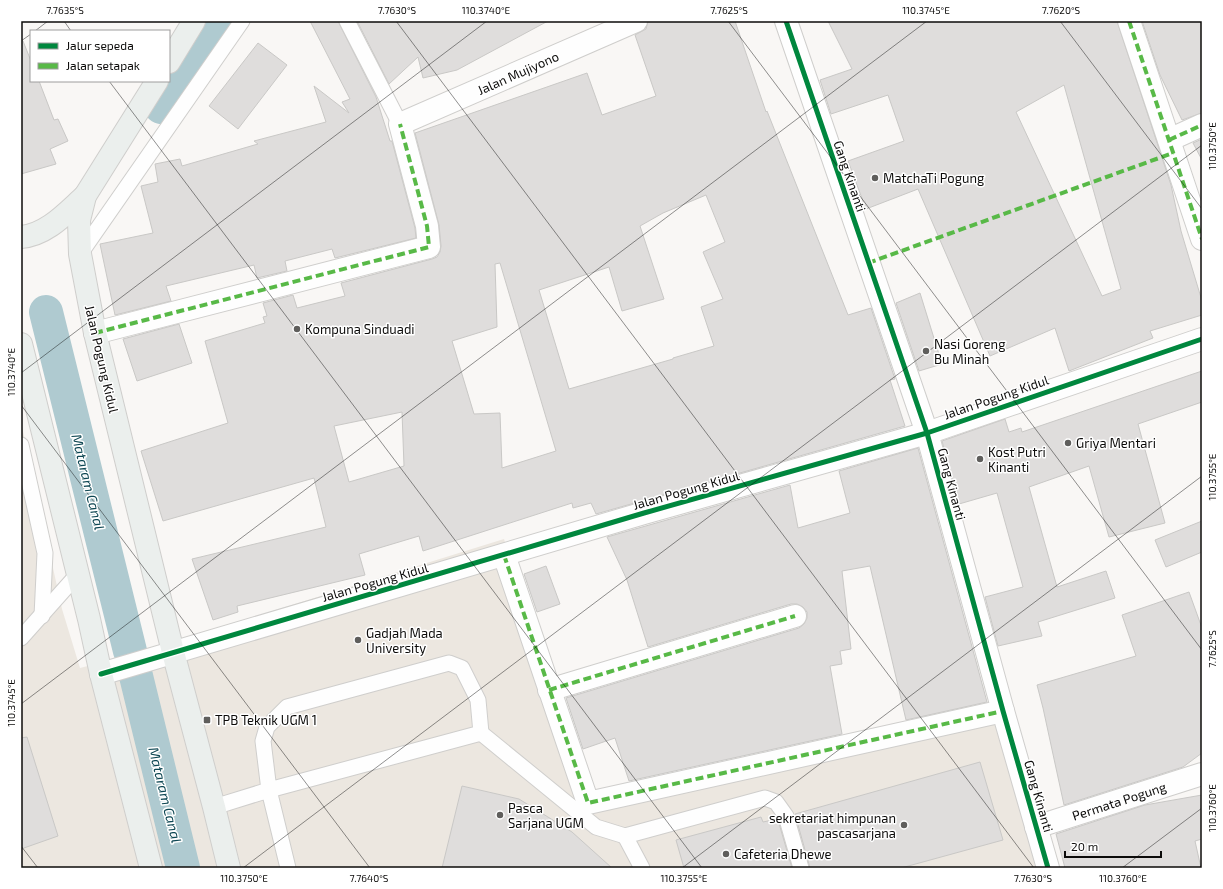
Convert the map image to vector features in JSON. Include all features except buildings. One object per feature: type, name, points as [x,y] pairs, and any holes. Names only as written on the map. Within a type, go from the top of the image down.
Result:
[{"type":"main road","points":[[170,60],[194,21]]},
{"type":"main road","name":"Jalan Pogung Kidul","points":[[156,82],[86,196],[80,220],[80,254],[95,333],[171,653],[214,807],[229,868]]},
{"type":"main road","points":[[21,237],[41,232],[86,196]]},
{"type":"main road","points":[[21,344],[94,639],[109,671],[151,868]]},
{"type":"street","name":"Jalan Mujiyono","points":[[400,124],[636,21]]},
{"type":"street","name":"Gang Kinanti","points":[[786,21],[927,433],[1003,711],[1048,868]]},
{"type":"street","points":[[1129,21],[1202,239]]},
{"type":"street","points":[[95,333],[429,247],[427,226],[400,124]]},
{"type":"street","points":[[1169,140],[1202,125]]},
{"type":"street","name":"Jalan Pogung Kidul","points":[[171,653],[644,513],[927,433],[1202,339]]},
{"type":"street","points":[[504,555],[588,803],[1003,711]]},
{"type":"street","points":[[549,690],[795,616]]},
{"type":"street","points":[[109,671],[171,653]]},
{"type":"street","name":"Permata Pogung","points":[[1036,827],[1202,774]]},
{"type":"lane","points":[[80,254],[242,21]]},
{"type":"lane","points":[[347,21],[400,124]]},
{"type":"lane","points":[[21,445],[45,553],[42,616]]},
{"type":"lane","points":[[21,638],[78,574]]},
{"type":"lane","points":[[288,868],[269,790],[263,740],[267,727],[287,707],[449,663],[462,668],[478,700],[481,733],[596,826],[625,836],[765,798],[776,802],[786,816],[801,868]]},
{"type":"lane","points":[[214,807],[269,790],[481,733]]},
{"type":"lane","points":[[625,836],[642,868]]},
{"type":"shaded area","name":"Gadjah Mada University","points":[[21,422],[62,609],[80,668],[134,654],[504,539],[589,799],[998,706],[1040,868],[21,868]]},
{"type":"waterway","name":"Mataram Canal","points":[[161,107],[216,21]]},
{"type":"waterway","name":"Mataram Canal","points":[[46,312],[130,651]]},
{"type":"waterway","name":"Mataram Canal","points":[[136,676],[183,868]]},
{"type":"marked path","points":[[1129,21],[1202,239]]},
{"type":"marked path","points":[[95,333],[429,247],[427,226],[400,124]]},
{"type":"marked path","points":[[1169,140],[1202,125]]},
{"type":"marked path","points":[[868,263],[1173,153]]},
{"type":"marked path","points":[[504,555],[588,803],[1003,711]]},
{"type":"marked path","points":[[549,690],[795,616]]},
{"type":"cycle path","points":[[786,21],[927,433],[1003,711],[1048,868]]},
{"type":"cycle path","points":[[101,674],[644,513],[927,433],[1202,339]]},
{"type":"place","name":"MatchaTi Pogung","points":[[875,178]]},
{"type":"place","name":"Kompuna Sinduadi","points":[[297,329]]},
{"type":"place","name":"Nasi Goreng Bu Minah","points":[[926,351]]},
{"type":"place","name":"Griya Mentari","points":[[1068,443]]},
{"type":"place","name":"Kost Putri Kinanti","points":[[980,459]]},
{"type":"place","name":"Gadjah Mada University","points":[[358,640]]},
{"type":"place","name":"TPB Teknik UGM 1","points":[[207,720]]},
{"type":"place","name":"Pasca Sarjana UGM","points":[[500,815]]},
{"type":"place","name":"sekretariat himpunan pascasarjana","points":[[904,825]]},
{"type":"place","name":"Cafeteria Dhewe","points":[[726,854]]}]
